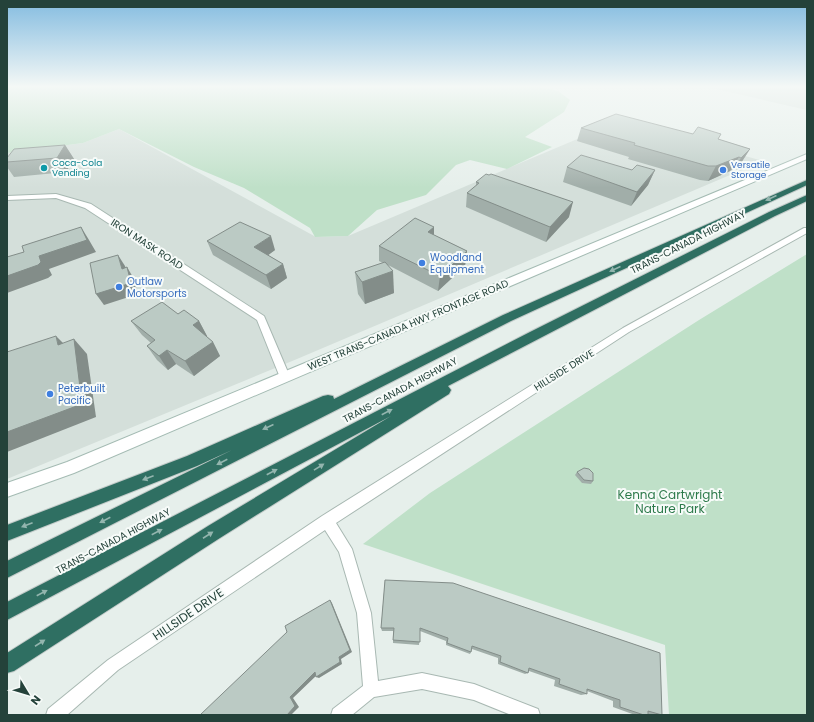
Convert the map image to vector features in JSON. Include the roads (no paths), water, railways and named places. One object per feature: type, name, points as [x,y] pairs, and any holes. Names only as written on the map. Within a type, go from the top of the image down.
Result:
[{"type":"highway","name":"TRANS-CANADA HIGHWAY","points":[[7,570],[507,318],[807,182]]},
{"type":"highway","name":"TRANS-CANADA HIGHWAY","points":[[7,611],[534,335],[772,214],[807,198]]},
{"type":"highway","points":[[7,533],[192,461],[507,318]]},
{"type":"highway","points":[[7,664],[214,532],[534,335]]},
{"type":"street","name":"WEST TRANS-CANADA HWY FRONTAGE ROAD","points":[[7,490],[69,468],[285,378],[807,156]]},
{"type":"street","name":"IRON MASK ROAD","points":[[7,198],[56,196],[88,206],[248,309],[261,318],[285,378]]},
{"type":"street","name":"HILLSIDE DRIVE","points":[[54,715],[114,665],[327,521],[626,330],[807,230]]},
{"type":"street","points":[[327,521],[345,549],[364,613],[371,690]]},
{"type":"street","points":[[339,715],[371,690],[422,681],[474,692],[532,715]]},
{"type":"place","name":"Coca-Cola Vending","points":[[44,168]]},
{"type":"place","name":"Versatile Storage","points":[[723,170]]},
{"type":"place","name":"Woodland Equipment","points":[[422,263]]},
{"type":"place","name":"Outlaw Motorsports","points":[[119,287]]},
{"type":"place","name":"Peterbuilt Pacific","points":[[50,394]]},
{"type":"park label","name":"Kenna Cartwright Nature Park","points":[[670,501]]}]
